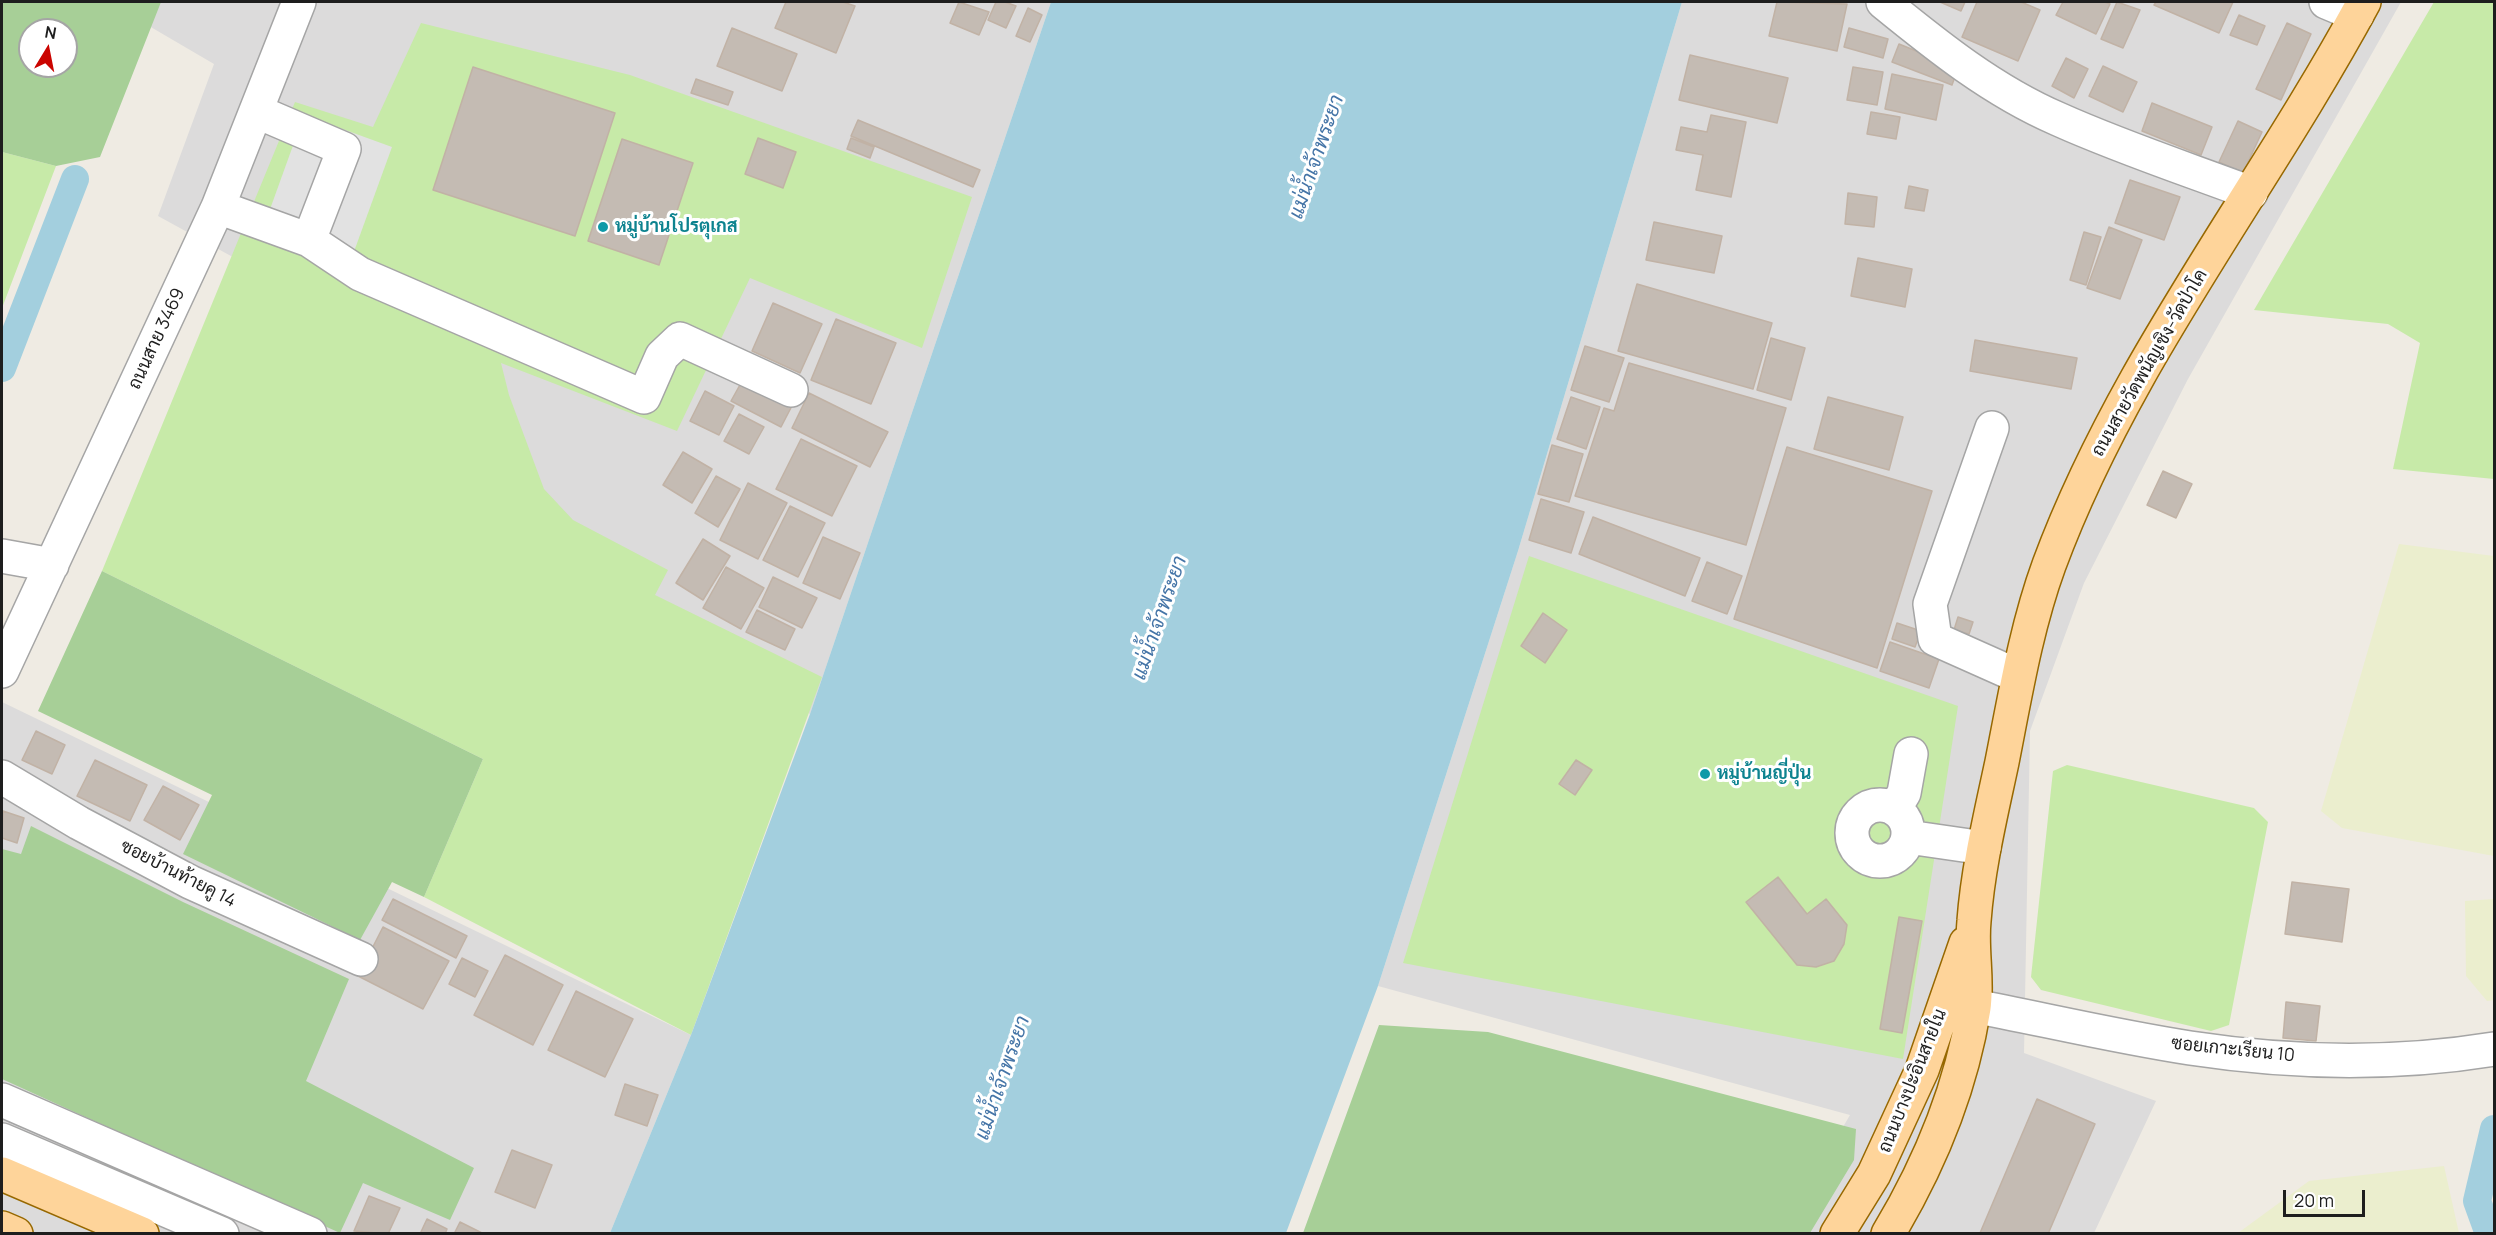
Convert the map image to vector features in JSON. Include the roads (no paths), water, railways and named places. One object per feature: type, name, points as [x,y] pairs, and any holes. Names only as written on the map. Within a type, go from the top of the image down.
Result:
[{"type":"main road","name":"ถนนสายวัดพนัญเชิง-วัดป่าโค","points":[[2003,753],[2018,676],[2049,567],[2096,455],[2155,348],[2361,8]]},
{"type":"main road","name":"ถนนบางปะอินสายใน","points":[[1888,1233],[1913,1193],[1953,1102],[1974,1006],[1974,922],[1984,848],[2003,753]]},
{"type":"main road","name":"ถนนบางปะอินสายใน","points":[[1838,1233],[1874,1174],[1922,1070],[1974,922]]},
{"type":"main road","points":[[2,1174],[130,1228]]},
{"type":"main road","points":[[2,1228],[16,1233]]},
{"type":"street","name":"ถนนสาย 3469","points":[[2,671],[218,207],[258,112],[300,2]]},
{"type":"street","points":[[1883,2],[1948,54],[2013,96],[2057,119],[2251,193]]},
{"type":"street","points":[[2326,2],[2361,8]]},
{"type":"street","points":[[258,112],[344,149],[309,240]]},
{"type":"street","points":[[218,207],[309,240],[360,274],[644,398],[662,356],[680,339],[791,390]]},
{"type":"street","points":[[1992,428],[1930,604],[1935,639],[2018,676]]},
{"type":"street","points":[[2,556],[52,565]]},
{"type":"street","points":[[1894,808],[1904,793],[1911,754]]},
{"type":"street","name":"ซอยบ้านท้ายคู 14","points":[[2,777],[190,882],[361,959]]},
{"type":"street","points":[[1873,805],[1884,805],[1894,808],[1903,816],[1908,826],[1908,837],[1897,856],[1887,861],[1876,861],[1865,858],[1857,850],[1851,829],[1855,818],[1873,805]]},
{"type":"street","points":[[1908,837],[1984,848]]},
{"type":"street","name":"ซอยเกาะเรียน 10","points":[[1974,1006],[2189,1048],[2250,1056],[2353,1060],[2444,1057],[2494,1049]]},
{"type":"street","points":[[2,1100],[310,1233]]},
{"type":"street","points":[[2,1140],[222,1233]]},
{"type":"water","name":"แม่น้ำเจ้าพระยา","points":[[1051,2],[1682,2],[1518,551],[1378,986],[1286,1233],[610,1233],[691,1035],[810,714]]},
{"type":"waterway","points":[[2,368],[75,179]]},
{"type":"waterway","points":[[2489,1234],[2477,1201],[2494,1129]]},
{"type":"place","name":"หมู่บ้านโปรตุเกส","points":[[603,227]]},
{"type":"place","name":"หมู่บ้านญี่ปุ่น","points":[[1705,774]]}]
